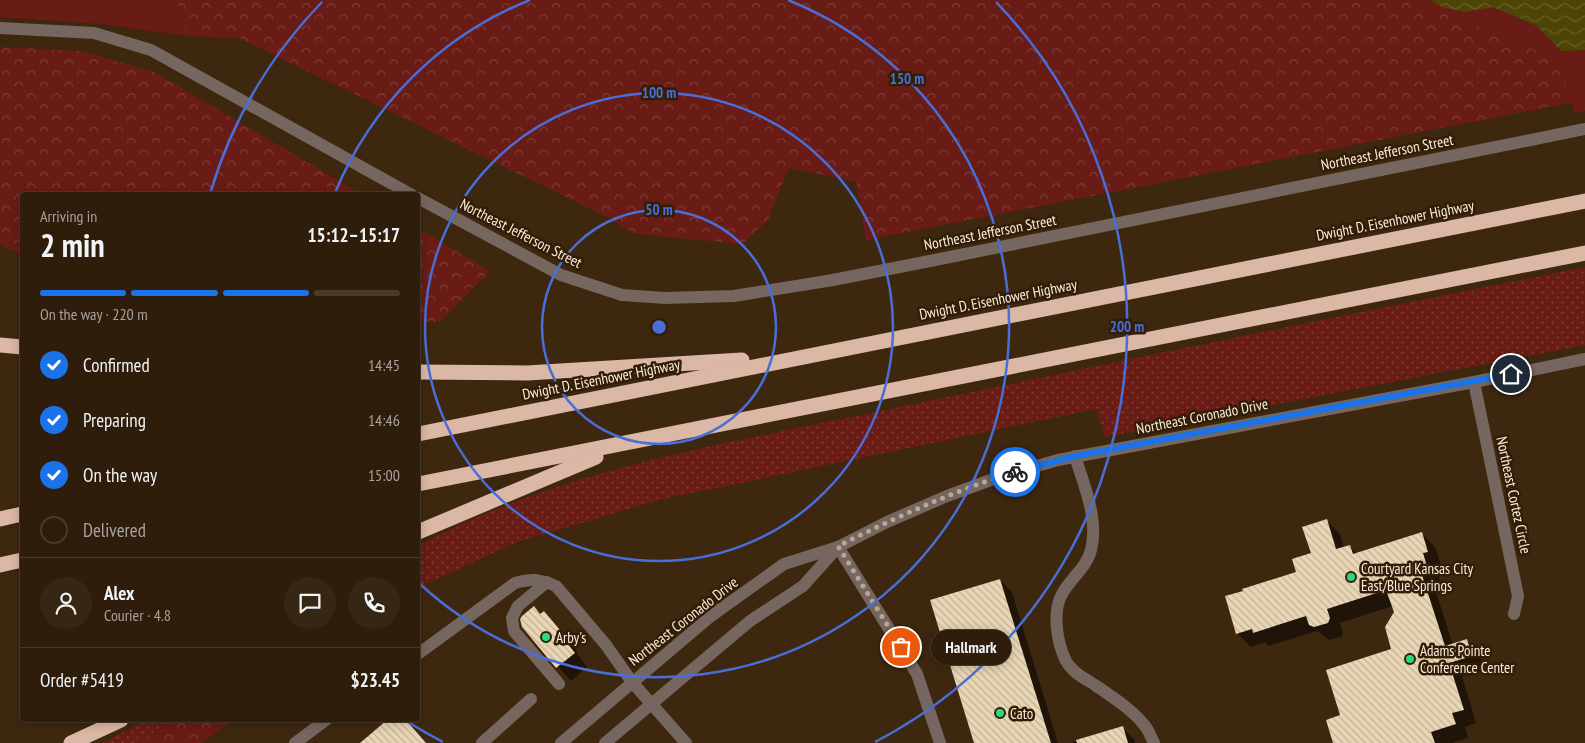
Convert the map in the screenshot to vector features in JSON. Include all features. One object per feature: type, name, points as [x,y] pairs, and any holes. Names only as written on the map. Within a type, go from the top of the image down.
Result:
[{"type":"highway","name":"Dwight D. Eisenhower Highway","points":[[420,434],[1585,201]]},
{"type":"highway","points":[[420,484],[624,445],[1585,253]]},
{"type":"highway","points":[[0,346],[20,347]]},
{"type":"highway","points":[[420,372],[527,373],[796,357]]},
{"type":"highway","points":[[420,531],[624,445]]},
{"type":"highway","points":[[0,519],[20,514]]},
{"type":"highway","points":[[0,565],[20,560]]},
{"type":"highway","points":[[71,743],[117,722]]},
{"type":"street","points":[[0,28],[94,33],[151,50],[407,192]]},
{"type":"street","name":"Northeast Jefferson Street","points":[[420,199],[561,275],[622,295],[665,298],[734,296],[833,280],[926,262],[1585,129]]},
{"type":"street","name":"Northeast Coronado Drive","points":[[561,743],[711,616],[784,564],[838,546],[947,496],[999,477],[1075,456],[1474,382],[1585,359]]},
{"type":"street","name":"Northeast Cortez Circle","points":[[1474,382],[1518,596],[1514,614]]},
{"type":"street","points":[[1075,456],[1094,526],[1091,550],[1082,566],[1061,594],[1056,611],[1056,628],[1066,660],[1074,672],[1120,702],[1146,727],[1154,743]]},
{"type":"street","points":[[838,546],[917,674],[940,743]]},
{"type":"street","name":"Northeast Coronado Drive","points":[[604,743],[750,622],[803,586],[838,546]]},
{"type":"street","points":[[420,653],[515,584],[532,579],[547,582],[556,586],[606,645],[632,682],[686,743]]},
{"type":"street","points":[[547,582],[518,606],[512,618],[514,631],[558,684]]},
{"type":"street","points":[[482,743],[531,699]]},
{"type":"street","points":[[295,743],[323,722]]},
{"type":"green space","points":[[0,0],[176,0],[187,36],[101,24],[0,17]]},
{"type":"green space","points":[[145,0],[1431,0],[1537,26],[1585,100],[866,240],[856,182],[789,168],[768,220],[742,244],[635,234],[603,215],[239,38],[187,36],[146,6]]},
{"type":"green space","points":[[1410,0],[1585,0],[1585,111],[1575,113],[1557,59]]},
{"type":"green space","points":[[0,47],[81,51],[154,72],[358,192],[20,192],[20,254],[0,245]]},
{"type":"green space","points":[[420,229],[490,271],[440,322],[420,321]]},
{"type":"green space","points":[[1585,267],[1585,345],[1105,437],[1096,409],[659,500],[515,543],[420,587],[420,545],[474,518],[533,495],[593,476],[655,459],[718,445]]},
{"type":"green space","points":[[142,722],[173,722],[136,743],[103,743]]},
{"type":"green space","points":[[173,722],[231,722],[202,743],[136,743]]},
{"type":"water","points":[[1431,0],[1585,0],[1585,50],[1561,51],[1537,26],[1493,7],[1464,12],[1442,7]]},
{"type":"building","points":[[1327,519],[1336,549],[1350,545],[1353,554],[1422,532],[1428,552],[1423,553],[1429,573],[1422,575],[1445,646],[1467,639],[1472,656],[1449,663],[1464,710],[1452,713],[1456,724],[1431,732],[1435,743],[1333,743],[1326,720],[1340,715],[1326,670],[1391,649],[1385,627],[1394,612],[1386,590],[1327,609],[1330,618],[1328,623],[1314,627],[1309,625],[1306,616],[1253,633],[1252,629],[1236,634],[1225,596],[1296,572],[1292,559],[1311,553],[1302,527]]},
{"type":"building","points":[[1000,579],[1051,743],[974,743],[930,600]]},
{"type":"building","name":"Arby's","points":[[534,606],[540,614],[544,611],[565,636],[563,638],[575,653],[556,668],[522,627],[520,619]]},
{"type":"building","points":[[385,722],[408,722],[426,743],[360,743]]},
{"type":"building","points":[[1123,726],[1128,743],[1077,743],[1076,740]]},
{"type":"way so far","points":[[901,647],[838,546],[947,496],[1015,472]]},
{"type":"place","name":"Courtyard Kansas City East/Blue Springs","points":[[1351,577]]},
{"type":"place","name":"Arby's","points":[[546,637]]},
{"type":"place","name":"Hallmark","points":[[901,647]]},
{"type":"place","name":"Adams Pointe Conference Center","points":[[1410,659]]},
{"type":"place","name":"Cato","points":[[1000,713]]},
{"type":"route","points":[[1015,472],[1075,456],[1511,374]]}]
